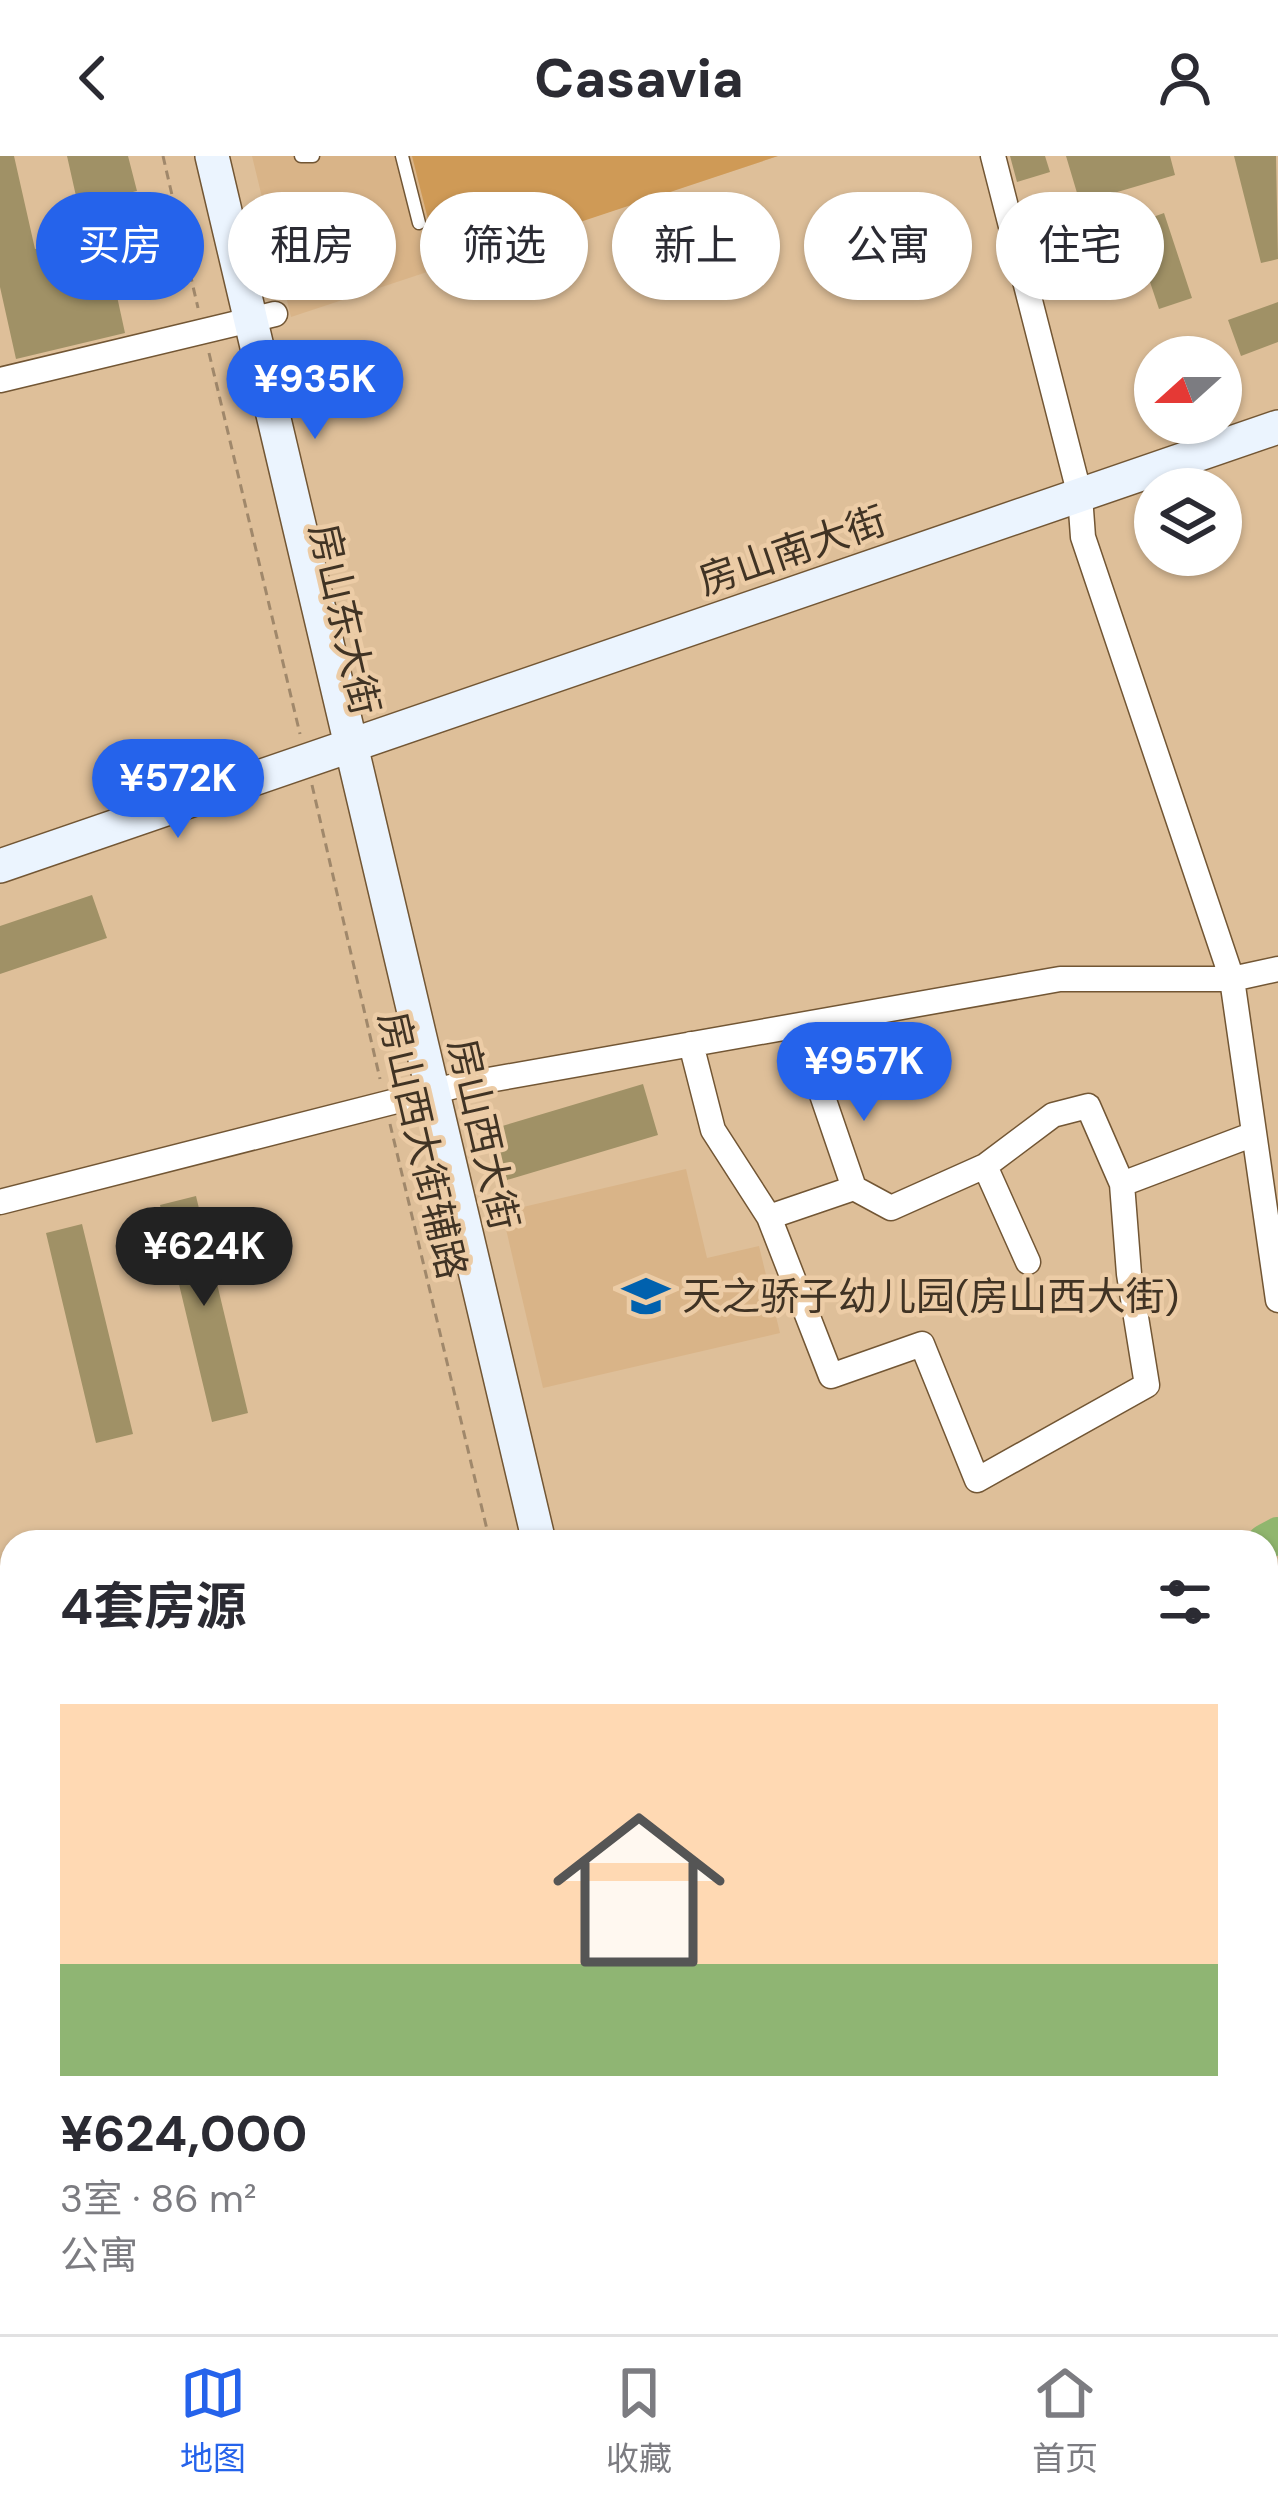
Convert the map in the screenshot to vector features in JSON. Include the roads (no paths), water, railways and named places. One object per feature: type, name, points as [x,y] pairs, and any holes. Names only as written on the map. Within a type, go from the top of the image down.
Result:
[{"type":"main road","name":"房山东大街","points":[[193,156],[241,323]]},
{"type":"main road","name":"房山东大街","points":[[212,156],[241,323],[330,752]]},
{"type":"main road","name":"房山南大街","points":[[0,866],[1278,428]]},
{"type":"main road","name":"房山西大街","points":[[330,752],[514,1530]]},
{"type":"main road","name":"房山西大街","points":[[410,1096],[535,1530]]},
{"type":"street","points":[[993,156],[1081,496],[1083,537],[1232,980],[1278,1300]]},
{"type":"street","points":[[0,380],[241,323]]},
{"type":"street","points":[[0,1202],[410,1096],[691,1044],[1060,979],[1232,980],[1278,969]]},
{"type":"street","points":[[691,1044],[713,1130],[769,1217],[831,1376],[922,1344],[977,1480],[1147,1385],[1129,1274],[1122,1184],[1088,1106],[1053,1114],[985,1166],[890,1208],[854,1188],[817,1080]]},
{"type":"street","points":[[1122,1184],[1254,1133]]},
{"type":"street","points":[[985,1166],[1028,1262]]},
{"type":"street","points":[[769,1217],[854,1188]]},
{"type":"lane","points":[[301,156],[313,156]]},
{"type":"lane","points":[[402,156],[419,223]]},
{"type":"place","name":"天之骄子幼儿园(房山西大街)","points":[[646,1296]]}]
